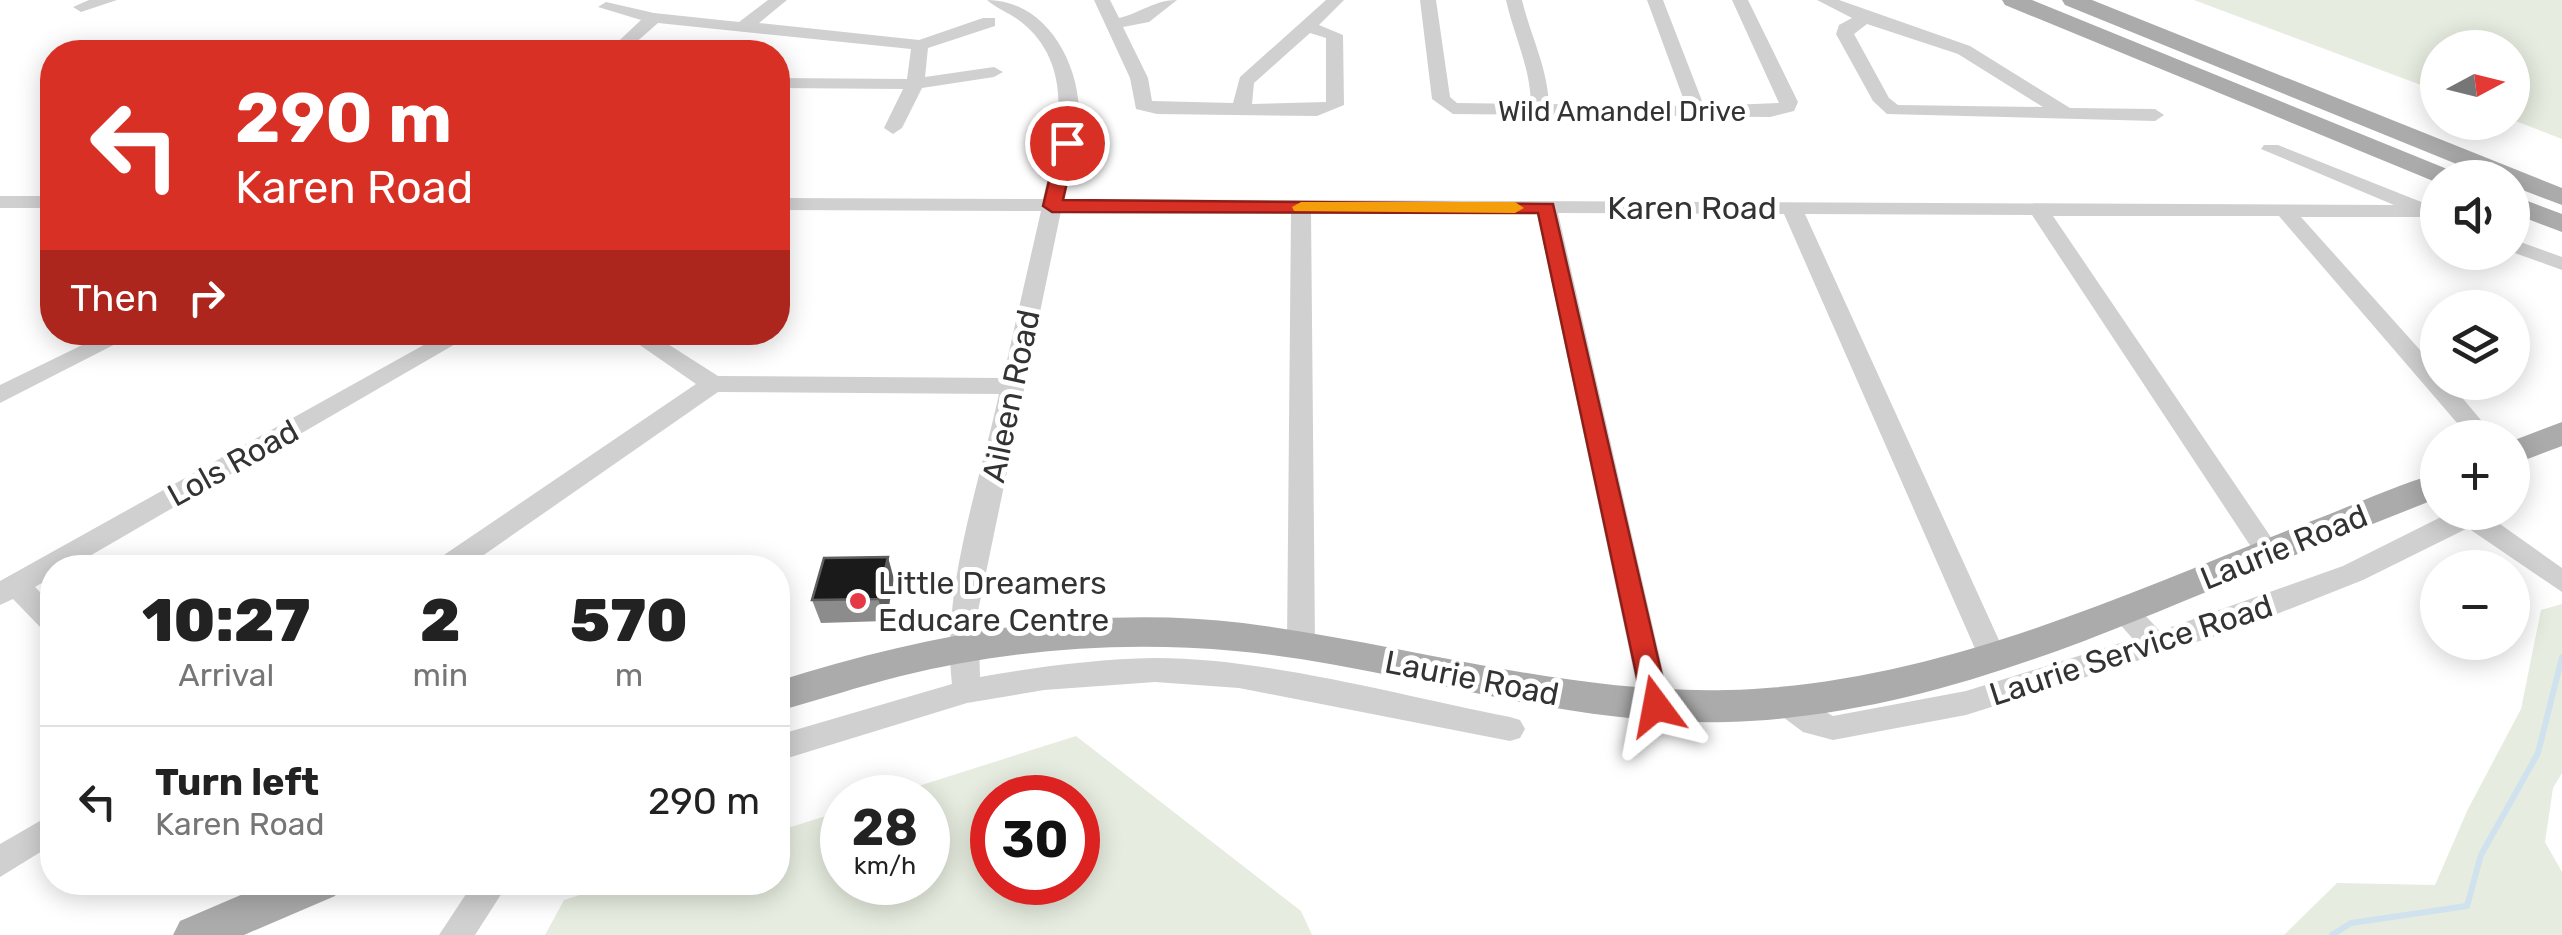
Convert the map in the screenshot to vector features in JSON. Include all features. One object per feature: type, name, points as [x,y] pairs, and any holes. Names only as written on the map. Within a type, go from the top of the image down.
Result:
[{"type":"main road","points":[[2013,0],[2420,167]]},
{"type":"main road","points":[[2073,0],[2562,197]]},
{"type":"main road","points":[[2530,211],[2562,224]]},
{"type":"main road","points":[[2530,446],[2562,433]]},
{"type":"main road","name":"Laurie Road","points":[[790,692],[868,669],[962,649],[1040,638],[1165,633],[1301,646],[1504,687],[1656,706],[1785,702],[1889,688],[1994,660],[2420,495]]},
{"type":"main road","points":[[194,935],[289,895]]},
{"type":"street","points":[[81,7],[109,0]]},
{"type":"street","points":[[744,28],[779,0]]},
{"type":"street","name":"Aileen Road","points":[[967,692],[962,649],[964,611],[1067,143],[1070,100],[1052,43],[1026,14],[995,0]]},
{"type":"street","points":[[1102,0],[1139,78],[1143,104],[1157,108],[1317,110],[1334,105],[1335,38],[1326,30],[1309,27]]},
{"type":"street","points":[[1112,24],[1143,18],[1169,0]]},
{"type":"street","points":[[1243,109],[1246,81],[1336,0]]},
{"type":"street","name":"Wild Amandel Drive","points":[[1428,0],[1445,105],[1464,110],[1697,112],[1770,111],[1787,107],[1789,102],[1740,0]]},
{"type":"street","points":[[1514,0],[1523,40],[1532,52],[1539,79],[1540,110]]},
{"type":"street","points":[[1825,0],[1864,18],[1964,50],[2067,114]]},
{"type":"street","points":[[634,40],[692,2]]},
{"type":"street","points":[[1654,2],[1697,112]]},
{"type":"street","points":[[606,6],[668,19],[920,45],[989,22]]},
{"type":"street","points":[[1864,18],[1846,29],[1845,34],[1882,102],[1894,110],[2155,115]]},
{"type":"street","points":[[894,128],[915,84],[920,45]]},
{"type":"street","points":[[790,83],[915,84],[994,72]]},
{"type":"street","points":[[2271,148],[2420,208]]},
{"type":"street","points":[[1,204],[40,202]]},
{"type":"street","name":"Karen Road","points":[[790,204],[2420,213]]},
{"type":"street","points":[[1301,646],[1302,207]]},
{"type":"street","points":[[1546,208],[1656,706]]},
{"type":"street","points":[[1792,208],[1994,660]]},
{"type":"street","points":[[2039,210],[2268,552]]},
{"type":"street","points":[[2285,211],[2468,420]]},
{"type":"street","points":[[2530,251],[2562,264]]},
{"type":"street","points":[[0,395],[102,345]]},
{"type":"street","name":"Lols Road","points":[[70,555],[443,345]]},
{"type":"street","points":[[652,345],[713,384],[1012,386]]},
{"type":"street","points":[[463,555],[713,384]]},
{"type":"street","name":"Laurie Service Road","points":[[1785,702],[1813,724],[1833,728],[1966,703],[2315,589],[2435,530]]},
{"type":"street","points":[[2489,530],[2562,582]]},
{"type":"street","name":"Lols Road","points":[[8,590],[40,572]]},
{"type":"street","points":[[8,590],[40,612]]},
{"type":"street","points":[[2124,612],[2156,644]]},
{"type":"street","points":[[790,744],[967,692],[1101,672],[1204,672],[1510,729]]},
{"type":"street","points":[[0,862],[40,836]]},
{"type":"street","points":[[456,935],[484,895]]},
{"type":"shaded area","points":[[2194,0],[2562,0],[2562,139],[2530,127],[2530,30],[2420,30],[2420,85]]},
{"type":"shaded area","points":[[2562,604],[2562,773],[2553,788],[2545,842],[2562,872],[2562,935],[2284,935],[2337,883],[2435,885],[2468,809],[2521,709],[2541,610]]},
{"type":"shaded area","points":[[1076,736],[1301,911],[1312,935],[545,935],[564,900],[580,895],[790,895],[790,827],[820,818],[820,905],[950,905],[950,776]]},
{"type":"building","points":[[888,557],[878,599],[812,600],[824,558]]},
{"type":"waterway","points":[[2332,935],[2351,923],[2467,906],[2481,855],[2538,753],[2562,657]]},
{"type":"slow traffic","points":[[1301,207],[1515,208]]},
{"type":"place","name":"Little Dreamers Educare Centre","points":[[858,601]]},
{"type":"route","points":[[1067,143],[1052,206],[1546,208],[1656,706]]}]
